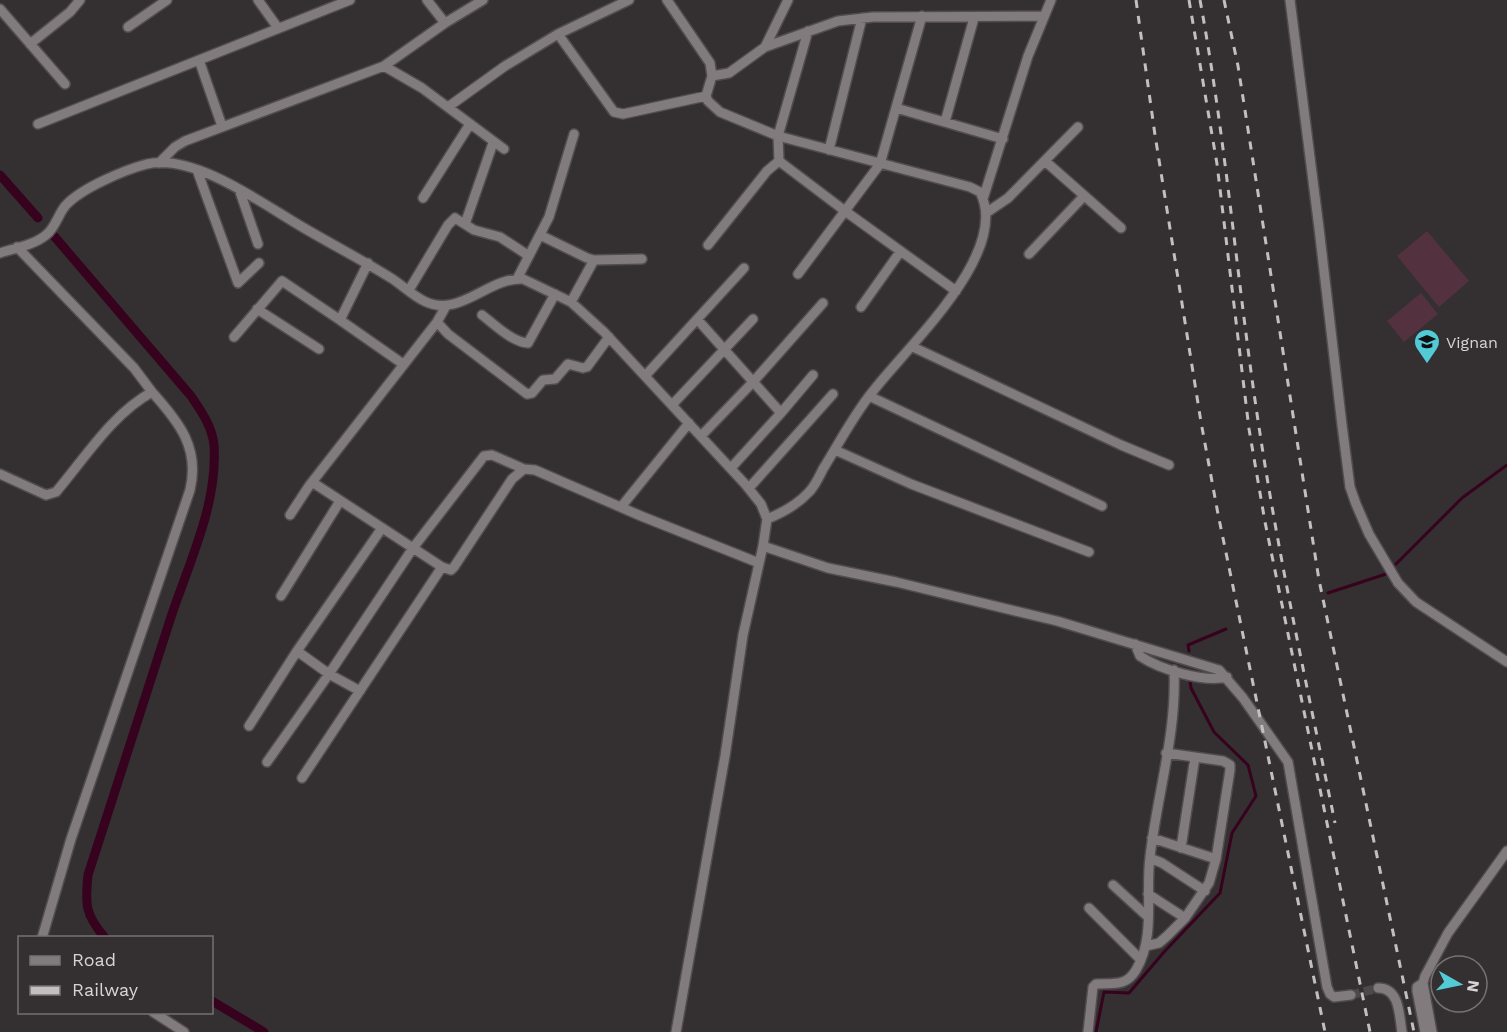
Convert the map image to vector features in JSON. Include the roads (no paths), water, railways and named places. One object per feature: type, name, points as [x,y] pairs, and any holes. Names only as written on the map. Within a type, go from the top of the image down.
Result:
[{"type":"street","points":[[30,44],[70,12],[80,0]]},
{"type":"street","points":[[128,27],[167,0]]},
{"type":"street","points":[[258,0],[279,28]]},
{"type":"street","points":[[38,124],[279,28],[328,4],[350,0]]},
{"type":"street","points":[[428,0],[445,23]]},
{"type":"street","points":[[159,163],[174,147],[185,141],[384,66],[445,23],[483,0]]},
{"type":"street","points":[[448,107],[505,66],[558,34],[629,0]]},
{"type":"street","points":[[667,0],[710,63],[712,76],[706,96],[720,112],[778,136],[970,187],[980,192],[986,213],[976,257],[956,291],[913,347],[869,396],[810,491],[782,513],[767,519]]},
{"type":"street","points":[[765,47],[788,0]]},
{"type":"street","points":[[983,199],[1028,56],[1051,0]]},
{"type":"street","points":[[1290,0],[1350,487],[1369,534],[1398,583],[1416,602],[1507,662]]},
{"type":"street","points":[[0,9],[64,84]]},
{"type":"street","points":[[712,76],[729,73],[765,47],[838,21],[922,16],[974,18],[1044,16]]},
{"type":"street","points":[[798,274],[880,164],[922,16]]},
{"type":"street","points":[[829,150],[862,18]]},
{"type":"street","points":[[945,122],[974,18]]},
{"type":"street","points":[[779,161],[778,136],[808,31]]},
{"type":"street","points":[[558,34],[614,112],[623,114],[706,96]]},
{"type":"street","points":[[199,60],[222,126]]},
{"type":"street","points":[[384,66],[422,88],[504,149]]},
{"type":"street","points":[[896,108],[1003,139]]},
{"type":"street","points":[[423,198],[470,124]]},
{"type":"street","points":[[986,213],[1008,198],[1078,126]]},
{"type":"street","points":[[517,279],[540,235],[559,186],[574,134]]},
{"type":"street","points":[[465,224],[493,143]]},
{"type":"street","points":[[779,161],[845,212],[956,291]]},
{"type":"street","points":[[708,245],[767,171],[779,161]]},
{"type":"street","points":[[1045,161],[1121,228]]},
{"type":"street","points":[[0,253],[46,236],[65,207],[74,198],[130,170],[159,163],[197,170],[239,189],[368,263],[424,302],[446,306],[458,303],[491,286],[517,279],[523,279],[571,302],[609,337],[731,468],[761,504],[767,519],[743,635],[725,756],[676,1032]]},
{"type":"street","points":[[197,170],[238,282],[259,263]]},
{"type":"street","points":[[239,189],[258,244]]},
{"type":"street","points":[[1029,254],[1084,196]]},
{"type":"street","points":[[409,290],[454,218],[474,230],[500,237],[529,256]]},
{"type":"street","points":[[540,235],[578,255],[594,260],[642,260]]},
{"type":"street","points":[[17,247],[134,368],[175,418],[186,439],[193,460],[194,474],[71,839],[43,936]]},
{"type":"street","points":[[861,307],[900,252]]},
{"type":"street","points":[[571,302],[594,260]]},
{"type":"street","points":[[340,320],[368,263]]},
{"type":"street","points":[[645,376],[744,268]]},
{"type":"street","points":[[234,337],[282,281],[403,364]]},
{"type":"street","points":[[482,315],[502,331],[528,343],[555,294]]},
{"type":"street","points":[[701,436],[753,382],[823,303]]},
{"type":"street","points":[[290,515],[312,482],[446,306]]},
{"type":"street","points":[[258,309],[319,349]]},
{"type":"street","points":[[697,319],[781,413]]},
{"type":"street","points":[[672,405],[753,319]]},
{"type":"street","points":[[436,322],[448,334],[527,394],[532,393],[543,380],[555,379],[568,364],[587,367],[609,337]]},
{"type":"street","points":[[913,347],[1121,445],[1169,465]]},
{"type":"street","points":[[731,468],[813,375]]},
{"type":"street","points":[[0,474],[46,495],[56,492],[116,421],[152,392]]},
{"type":"street","points":[[748,488],[832,394]]},
{"type":"street","points":[[869,396],[1102,506]]},
{"type":"street","points":[[621,507],[689,423]]},
{"type":"street","points":[[835,450],[910,484],[1089,552]]},
{"type":"street","points":[[267,762],[413,548],[484,456],[492,454],[524,469],[535,470],[759,562]]},
{"type":"street","points":[[312,482],[442,567],[451,570],[512,479],[524,469]]},
{"type":"street","points":[[281,596],[340,501]]},
{"type":"street","points":[[249,726],[297,651],[382,528]]},
{"type":"street","points":[[763,546],[828,568],[1057,621],[1209,665],[1219,670],[1227,677],[1288,762],[1327,987],[1334,997],[1351,995]]},
{"type":"street","points":[[302,778],[442,567]]},
{"type":"street","points":[[1135,644],[1137,651],[1145,659],[1174,670],[1212,680],[1227,677]]},
{"type":"street","points":[[297,651],[329,674],[360,691]]},
{"type":"street","points":[[1088,1032],[1093,987],[1096,984],[1121,984],[1128,980],[1141,960],[1146,946],[1152,838],[1174,702],[1174,670]]},
{"type":"street","points":[[1146,946],[1159,943],[1185,918],[1205,891],[1216,859],[1230,765],[1223,761],[1166,753]]},
{"type":"street","points":[[1181,848],[1194,757]]},
{"type":"street","points":[[1152,838],[1216,859]]},
{"type":"street","points":[[1432,1032],[1423,983],[1432,960],[1448,933],[1507,851]]},
{"type":"street","points":[[1150,858],[1162,863],[1205,891]]},
{"type":"street","points":[[1113,885],[1148,917]]},
{"type":"street","points":[[1148,894],[1185,918]]},
{"type":"street","points":[[1089,908],[1141,960]]},
{"type":"street","points":[[1423,983],[1417,987],[1417,991],[1425,1032]]},
{"type":"street","points":[[1378,988],[1388,989],[1393,993],[1402,1032]]},
{"type":"street","points":[[156,1014],[184,1032]]},
{"type":"waterway","points":[[0,175],[38,218]]},
{"type":"waterway","points":[[54,236],[191,396],[208,425],[214,445],[212,489],[201,533],[171,617],[88,875],[88,909],[93,922],[104,936]]},
{"type":"waterway","points":[[1396,564],[1462,498],[1507,465]]},
{"type":"waterway","points":[[1328,593],[1386,574]]},
{"type":"waterway","points":[[1189,651],[1188,645],[1226,629]]},
{"type":"waterway","points":[[1096,1032],[1104,992],[1129,993],[1220,893],[1232,833],[1256,796],[1248,765],[1214,732],[1191,688],[1190,681]]},
{"type":"waterway","points":[[213,1002],[264,1032]]},
{"type":"tunnel","points":[[1351,995],[1378,988]]},
{"type":"railway","points":[[1136,0],[1201,422],[1325,1032]]},
{"type":"railway","points":[[1189,0],[1217,164],[1249,429],[1265,522],[1370,1032]]},
{"type":"railway","points":[[1200,0],[1218,110],[1253,385],[1269,488],[1335,823]]},
{"type":"railway","points":[[1224,0],[1238,66],[1319,580],[1414,1032]]},
{"type":"place","name":"Vignan","points":[[1427,365]]}]
